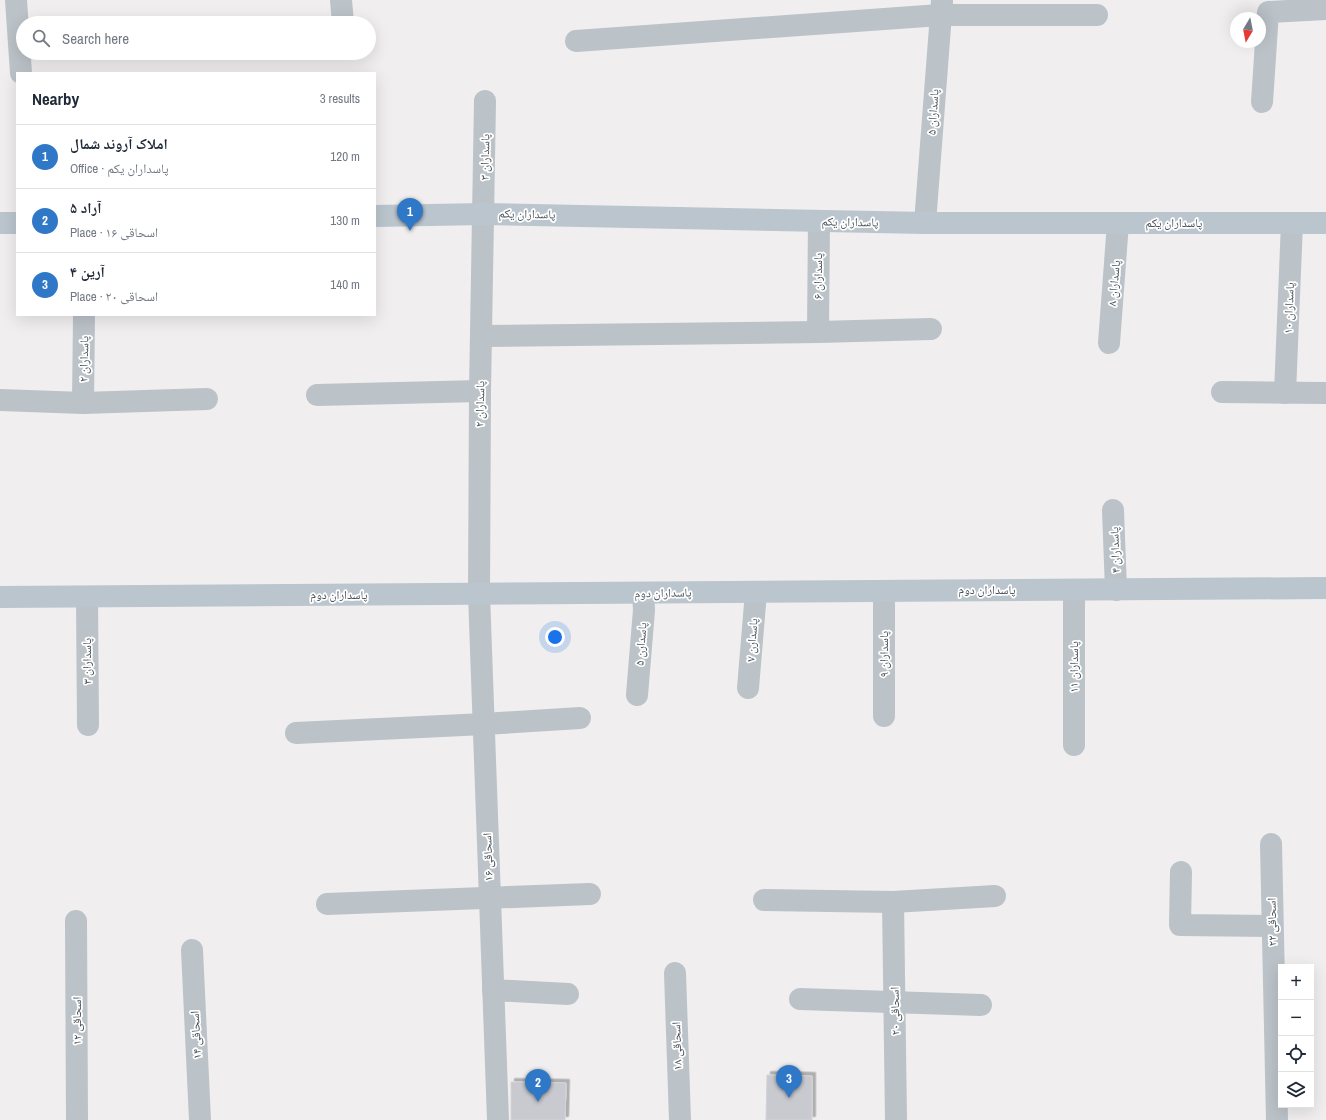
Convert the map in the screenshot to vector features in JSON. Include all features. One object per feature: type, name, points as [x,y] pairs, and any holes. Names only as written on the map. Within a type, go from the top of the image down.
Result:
[{"type":"street","points":[[16,0],[17,16]]},
{"type":"street","points":[[341,0],[342,16]]},
{"type":"street","points":[[576,41],[941,8],[1097,15]]},
{"type":"street","name":"پاسداران ۵","points":[[924,223],[941,8]]},
{"type":"street","points":[[1262,102],[1268,12],[1326,9]]},
{"type":"street","points":[[20,60],[21,72]]},
{"type":"street","name":"پاسداران ۳","points":[[484,214],[486,101]]},
{"type":"street","name":"پاسداران یکم","points":[[376,216],[484,214],[924,223],[1326,223]]},
{"type":"street","name":"پاسداران ۲","points":[[479,594],[480,391],[484,214]]},
{"type":"street","name":"پاسداران ۶","points":[[818,332],[819,221]]},
{"type":"street","points":[[0,223],[16,223]]},
{"type":"street","name":"پاسداران ۸","points":[[1109,343],[1118,223]]},
{"type":"street","name":"پاسداران ۱۰","points":[[1285,393],[1292,223]]},
{"type":"street","name":"پاسداران ۲","points":[[83,403],[84,316]]},
{"type":"street","points":[[481,336],[818,332],[931,329]]},
{"type":"street","points":[[317,395],[480,391]]},
{"type":"street","points":[[1222,392],[1326,393]]},
{"type":"street","points":[[0,400],[83,403],[207,399]]},
{"type":"street","name":"پاسداران ۴","points":[[1113,510],[1116,590]]},
{"type":"street","name":"پاسداران دوم","points":[[0,597],[1326,588]]},
{"type":"street","name":"پاسداران ۱۱","points":[[1074,590],[1074,745]]},
{"type":"street","name":"پاسداران ۹","points":[[884,591],[884,716]]},
{"type":"street","name":"پاسدارن ۷","points":[[748,688],[756,592]]},
{"type":"street","name":"پاسدارن ۵","points":[[637,695],[644,610],[643,593]]},
{"type":"street","name":"اسحاقی ۱۶","points":[[479,594],[498,1120]]},
{"type":"street","name":"پاسداران ۳","points":[[87,597],[88,725]]},
{"type":"street","points":[[296,733],[580,718]]},
{"type":"street","name":"اسحاقی ۲۲","points":[[1271,844],[1277,1120]]},
{"type":"street","points":[[1181,872],[1180,925],[1272,926]]},
{"type":"street","points":[[327,904],[590,894]]},
{"type":"street","points":[[764,900],[893,902],[995,896]]},
{"type":"street","name":"اسحاقی ۲۰","points":[[893,902],[896,1120]]},
{"type":"street","name":"اسحاقی ۱۲","points":[[76,921],[77,1120]]},
{"type":"street","name":"اسحاقی ۱۴","points":[[192,950],[200,1120]]},
{"type":"street","name":"اسحاقی ۱۸","points":[[675,973],[680,1120]]},
{"type":"street","points":[[493,990],[568,994]]},
{"type":"street","points":[[800,999],[981,1004]]},
{"type":"building","points":[[767,1075],[812,1076],[812,1120],[766,1120]]},
{"type":"building","points":[[511,1082],[566,1083],[565,1120],[511,1120]]},
{"type":"place","name":"املاک آروند شمال","points":[[410,231]]},
{"type":"place","name":"آرین ۴","points":[[789,1098]]},
{"type":"place","name":"آراد ۵","points":[[538,1102]]}]
